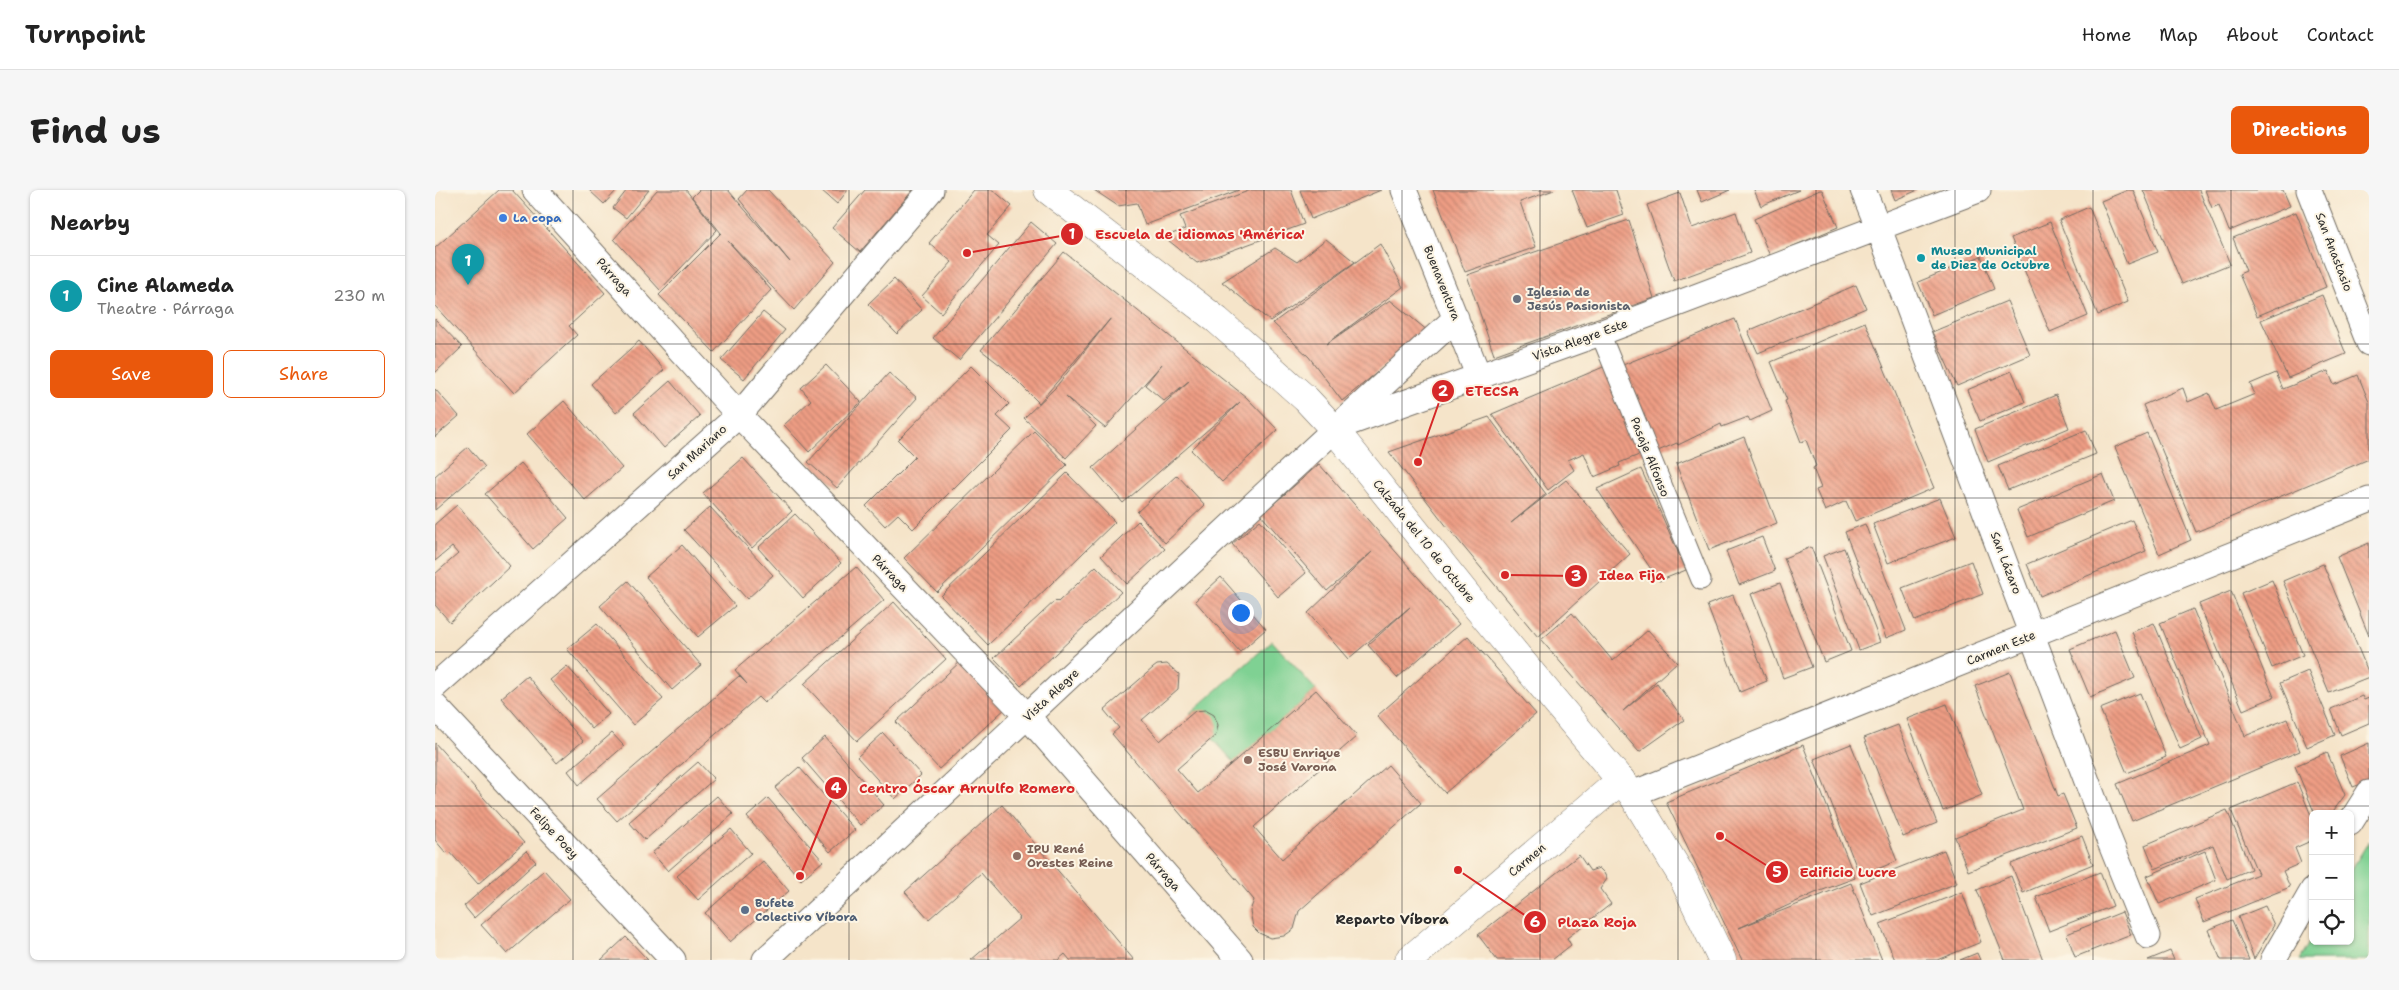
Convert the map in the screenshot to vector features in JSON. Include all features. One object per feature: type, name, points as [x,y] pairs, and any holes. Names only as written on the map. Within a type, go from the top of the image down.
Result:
[{"type":"main road","name":"Calzada del 10 de Octubre","points":[[1047,190],[1217,320],[1307,399],[1334,429],[1474,604],[1627,787],[1683,878],[1722,960]]},
{"type":"main road","name":"Carmen","points":[[1409,960],[1627,787]]},
{"type":"street","name":"Párraga","points":[[535,190],[739,415],[1028,717],[1240,960]]},
{"type":"street","name":"San Mariano","points":[[435,686],[739,415],[931,190]]},
{"type":"street","name":"Buenaventura","points":[[1403,190],[1457,318],[1479,377]]},
{"type":"street","name":"San Lázaro","points":[[1863,190],[2108,836],[2148,936]]},
{"type":"street","name":"Vista Alegre Este","points":[[1334,429],[1600,333],[1978,190]]},
{"type":"street","name":"San Anastasio","points":[[2309,190],[2369,343]]},
{"type":"street","points":[[1334,429],[1457,318]]},
{"type":"street","name":"Pasaje Alfonso","points":[[1600,333],[1701,580]]},
{"type":"street","name":"Vista Alegre","points":[[765,960],[1028,717],[1334,429]]},
{"type":"street","name":"Carmen Este","points":[[1627,787],[2033,635],[2369,500]]},
{"type":"street","name":"Felipe Poey","points":[[435,706],[673,960]]},
{"type":"street","points":[[2354,817],[2369,794]]},
{"type":"street","points":[[2273,960],[2309,897]]},
{"type":"green space","points":[[1272,641],[1316,690],[1234,762],[1190,714]]},
{"type":"green space","points":[[2369,841],[2369,960],[2299,960],[2309,943],[2309,945],[2354,945],[2354,865]]},
{"type":"building","points":[[499,190],[512,190],[605,293],[569,326],[577,335],[514,393],[435,306],[435,248]]},
{"type":"building","points":[[589,190],[617,190],[604,204]]},
{"type":"building","points":[[627,190],[649,190],[626,218],[613,208]]},
{"type":"building","points":[[657,190],[686,190],[717,230],[660,290],[614,239]]},
{"type":"building","points":[[699,190],[728,190],[790,262],[739,199],[747,190],[768,190],[835,262],[794,310],[728,241],[771,290],[714,352],[659,295],[721,233],[692,197]]},
{"type":"building","points":[[821,190],[848,190],[837,204]]},
{"type":"building","points":[[865,190],[913,190],[860,252],[832,228]]},
{"type":"building","points":[[974,190],[993,190],[1012,206],[987,235],[999,245],[941,313],[922,296],[952,262],[929,243]]},
{"type":"building","points":[[1094,190],[1239,190],[1145,225],[1137,203],[1118,206]]},
{"type":"building","points":[[1251,190],[1291,190],[1304,224],[1197,263],[1164,237],[1185,229],[1180,216]]},
{"type":"building","points":[[1300,190],[1381,190],[1311,219]]},
{"type":"building","points":[[1433,190],[1554,190],[1520,202],[1536,247],[1465,272]]},
{"type":"building","points":[[1572,190],[1616,190],[1624,215],[1587,228]]},
{"type":"building","points":[[1697,190],[1730,190],[1702,202]]},
{"type":"building","points":[[1754,190],[1799,190],[1761,206]]},
{"type":"building","points":[[1822,190],[1838,227],[1770,256],[1754,219]]},
{"type":"building","points":[[1891,190],[1918,190],[1895,200]]},
{"type":"building","points":[[2128,190],[2133,190],[2158,252],[2127,264],[2101,201]]},
{"type":"building","points":[[2143,190],[2199,190],[2230,264],[2182,284]]},
{"type":"building","points":[[2205,190],[2283,190],[2290,206],[2229,231],[2219,205],[2212,208]]},
{"type":"building","points":[[1680,193],[1692,228],[1736,212],[1750,253],[1674,281],[1647,205]]},
{"type":"building","points":[[2089,207],[2128,302],[2098,315],[2059,220]]},
{"type":"building","points":[[2296,212],[2326,287],[2257,316],[2239,274],[2246,271],[2233,238]]},
{"type":"building","points":[[1629,220],[1654,298],[1494,355],[1467,275]]},
{"type":"building","points":[[1031,222],[1057,244],[959,360],[933,338]]},
{"type":"building","points":[[2050,222],[2088,316],[2050,332],[2011,238]]},
{"type":"building","points":[[1326,239],[1355,262],[1270,321],[1222,282],[1275,248],[1297,262]]},
{"type":"building","points":[[1380,244],[1403,287],[1326,344],[1390,300],[1428,331],[1342,401],[1309,357],[1273,323]]},
{"type":"building","points":[[1064,252],[1246,397],[1278,430],[1222,482],[1191,450],[1240,402],[1123,503],[1093,468],[1190,380],[1164,401],[1145,385],[1162,364],[1105,428],[1066,397],[1096,426],[1066,458],[1024,418],[1055,388],[1111,318],[1039,403],[1004,368],[981,350]]},
{"type":"building","points":[[1981,256],[1994,289],[1932,315],[1918,282]]},
{"type":"building","points":[[894,279],[922,310],[897,334],[868,304]]},
{"type":"building","points":[[1856,285],[1866,308],[1758,353],[1748,331]]},
{"type":"building","points":[[2322,295],[2346,354],[2288,378],[2261,320]]},
{"type":"building","points":[[2007,301],[2030,355],[1957,386],[1932,332]]},
{"type":"building","points":[[763,312],[785,330],[744,379],[721,360]]},
{"type":"building","points":[[435,319],[462,347],[435,373]]},
{"type":"building","points":[[1735,319],[1772,411],[1750,421],[1748,417],[1722,427],[1721,424],[1678,445],[1677,443],[1653,453],[1618,367]]},
{"type":"building","points":[[1865,322],[1934,488],[1855,521],[1846,501],[1825,511],[1816,490],[1821,488],[1813,468],[1816,466],[1806,440],[1801,442],[1785,401],[1787,400],[1771,362]]},
{"type":"building","points":[[639,341],[664,370],[616,413],[591,384]]},
{"type":"building","points":[[826,365],[861,402],[809,452],[784,425],[811,400],[801,388]]},
{"type":"building","points":[[1608,365],[1644,453],[1619,463],[1620,466],[1594,477],[1584,453],[1568,460],[1574,470],[1548,490],[1492,414]]},
{"type":"building","points":[[971,366],[1009,404],[997,416],[1012,430],[913,529],[898,514],[885,526],[866,506],[915,457],[898,440]]},
{"type":"building","points":[[2012,371],[2025,402],[1980,421],[1967,390]]},
{"type":"building","points":[[2328,371],[2334,385],[2358,375],[2369,402],[2369,459],[2196,532],[2143,405],[2183,388],[2188,402],[2209,393],[2216,410],[2255,394],[2250,384],[2276,373],[2283,389]]},
{"type":"building","points":[[889,373],[917,398],[837,488],[808,462]]},
{"type":"building","points":[[670,381],[700,416],[664,448],[634,413]]},
{"type":"building","points":[[435,389],[459,416],[435,437]]},
{"type":"building","points":[[2056,395],[2069,428],[1988,462],[1975,429]]},
{"type":"building","points":[[564,401],[622,468],[585,500],[527,434]]},
{"type":"building","points":[[1489,417],[1546,494],[1511,523],[1566,480],[1630,554],[1538,637],[1448,528],[1389,452]]},
{"type":"building","points":[[2086,430],[2096,454],[2008,490],[1998,466]]},
{"type":"building","points":[[1034,431],[1067,465],[937,592],[904,558]]},
{"type":"building","points":[[2147,433],[2191,540],[2159,554],[2115,447]]},
{"type":"building","points":[[1744,437],[1777,523],[1709,550],[1676,464]]},
{"type":"building","points":[[468,447],[485,467],[435,510],[435,476]]},
{"type":"building","points":[[743,458],[792,511],[752,548],[703,493]]},
{"type":"building","points":[[521,463],[568,518],[533,549],[485,494]]},
{"type":"building","points":[[1319,464],[1459,624],[1397,678],[1368,645],[1410,607],[1348,659],[1308,613],[1372,552],[1327,591],[1261,515]]},
{"type":"building","points":[[1641,469],[1686,570],[1659,581],[1597,489]]},
{"type":"building","points":[[1067,473],[1115,522],[988,645],[941,596]]},
{"type":"building","points":[[2103,474],[2114,501],[2028,537],[2017,510]]},
{"type":"building","points":[[1177,475],[1205,505],[1165,543],[1137,512]]},
{"type":"building","points":[[1940,498],[1956,537],[1888,563],[1873,524]]},
{"type":"building","points":[[457,505],[510,566],[450,622],[435,605],[435,574],[458,554],[452,547],[435,561],[435,524]]},
{"type":"building","points":[[710,507],[773,575],[747,599],[684,530]]},
{"type":"building","points":[[795,514],[841,563],[803,598],[758,548]]},
{"type":"building","points":[[1260,520],[1306,573],[1278,597],[1232,544]]},
{"type":"building","points":[[2132,520],[2146,551],[2040,596],[2027,564]]},
{"type":"building","points":[[1138,521],[1165,549],[1127,584],[1101,556]]},
{"type":"building","points":[[1865,524],[1906,630],[1886,638],[1845,532]]},
{"type":"building","points":[[1762,537],[1775,571],[1739,585],[1726,551]]},
{"type":"building","points":[[2369,543],[2369,636],[2337,557]]},
{"type":"building","points":[[682,545],[735,606],[698,637],[646,577]]},
{"type":"building","points":[[1811,547],[1851,651],[1824,662],[1784,558]]},
{"type":"building","points":[[1844,548],[1880,642],[1859,650],[1823,556]]},
{"type":"building","points":[[1971,561],[1983,594],[1915,621],[1902,588]]},
{"type":"building","points":[[2323,564],[2369,674],[2369,677],[2329,693],[2283,581]]},
{"type":"building","points":[[1096,566],[1121,592],[1021,686],[994,658],[1056,600],[1058,602]]},
{"type":"building","points":[[856,567],[884,600],[764,703],[758,697],[617,821],[597,799],[739,676],[747,684],[735,670]]},
{"type":"building","points":[[1221,577],[1266,629],[1240,652],[1195,601]]},
{"type":"building","points":[[2272,580],[2303,655],[2272,668],[2241,593]]},
{"type":"building","points":[[628,581],[701,665],[672,690],[600,606]]},
{"type":"building","points":[[1780,583],[1812,667],[1783,678],[1751,594]]},
{"type":"building","points":[[2231,591],[2274,697],[2243,710],[2199,604]]},
{"type":"building","points":[[1733,595],[1767,681],[1740,692],[1707,605]]},
{"type":"building","points":[[894,602],[946,659],[857,741],[804,684]]},
{"type":"building","points":[[2193,609],[2245,736],[2287,719],[2300,751],[2132,821],[2117,784],[2210,745],[2160,623]]},
{"type":"building","points":[[1572,613],[1613,661],[1648,630],[1677,662],[1623,711],[1657,683],[1684,720],[1639,752],[1541,640]]},
{"type":"building","points":[[2154,623],[2202,739],[2180,749],[2132,632]]},
{"type":"building","points":[[597,624],[663,699],[633,725],[567,649]]},
{"type":"building","points":[[2115,630],[2135,678],[2090,697],[2070,649]]},
{"type":"building","points":[[1468,636],[1536,714],[1445,793],[1377,716]]},
{"type":"building","points":[[963,659],[1007,707],[939,769],[896,722]]},
{"type":"building","points":[[1167,664],[1179,674],[1178,689],[1142,720],[1160,741],[1195,711],[1205,710],[1214,715],[1218,725],[1216,735],[1177,769],[1198,793],[1316,690],[1357,736],[1254,827],[1282,859],[1388,765],[1421,803],[1299,911],[1294,929],[1284,936],[1270,938],[1259,933],[1253,927],[1250,911],[1254,900],[1112,734],[1119,728],[1104,710],[1157,665]]},
{"type":"building","points":[[567,666],[609,714],[592,729],[550,680]]},
{"type":"building","points":[[2308,671],[2335,735],[2307,747],[2280,683]]},
{"type":"building","points":[[2010,672],[2058,796],[2063,794],[2077,828],[1968,871],[1955,837],[2023,810],[1975,686]]},
{"type":"building","points":[[527,676],[583,741],[557,763],[501,698]]},
{"type":"building","points":[[2140,693],[2166,757],[2127,773],[2100,709]]},
{"type":"building","points":[[2362,696],[2364,700],[2369,698],[2369,723],[2341,735],[2331,709]]},
{"type":"building","points":[[1947,704],[1982,795],[1943,811],[1907,719]]},
{"type":"building","points":[[1898,725],[1937,823],[1903,837],[1864,738]]},
{"type":"building","points":[[612,733],[624,746],[579,785],[568,771]]},
{"type":"building","points":[[883,733],[921,775],[895,799],[857,757]]},
{"type":"building","points":[[825,737],[884,805],[860,825],[802,758]]},
{"type":"building","points":[[435,743],[524,843],[478,884],[449,851],[446,853],[435,840]]},
{"type":"building","points":[[2369,743],[2369,781],[2353,787],[2340,756]]},
{"type":"building","points":[[1851,744],[1897,861],[1860,876],[1814,759]]},
{"type":"building","points":[[1803,745],[1855,878],[1815,893],[1739,928],[1851,883],[1882,960],[1742,960],[1666,802]]},
{"type":"building","points":[[2327,752],[2345,795],[2334,810],[2313,810],[2295,766]]},
{"type":"building","points":[[698,762],[714,779],[645,840],[629,822]]},
{"type":"building","points":[[799,767],[855,830],[830,852],[775,788]]},
{"type":"building","points":[[2297,782],[2309,810],[2309,842],[2295,848],[2301,863],[2283,871],[2290,887],[2204,922],[2195,899],[2258,874],[2231,810]]},
{"type":"building","points":[[717,796],[733,814],[668,871],[652,853]]},
{"type":"building","points":[[768,798],[823,861],[801,880],[747,817]]},
{"type":"building","points":[[1002,805],[1134,960],[1070,960],[1065,954],[1058,960],[971,960],[1020,918],[981,873],[929,919],[905,892]]},
{"type":"building","points":[[2227,810],[2251,869],[2227,879],[2213,845],[2155,869],[2145,845]]},
{"type":"building","points":[[731,829],[751,853],[698,900],[677,876]]},
{"type":"building","points":[[2082,836],[2093,864],[2023,893],[2011,864]]},
{"type":"building","points":[[1944,850],[1957,883],[1873,916],[1860,883]]},
{"type":"building","points":[[526,851],[536,862],[474,918],[464,906]]},
{"type":"building","points":[[2205,851],[2216,880],[2159,904],[2147,876]]},
{"type":"building","points":[[1579,855],[1590,871],[1599,868],[1604,873],[1607,879],[1600,889],[1611,904],[1567,938],[1571,945],[1552,960],[1497,960],[1478,935]]},
{"type":"building","points":[[763,861],[789,891],[730,942],[705,913]]},
{"type":"building","points":[[544,870],[570,899],[507,954],[481,925]]},
{"type":"building","points":[[2100,872],[2113,906],[2049,931],[2036,897]]},
{"type":"building","points":[[2011,876],[2043,960],[2005,960],[1977,890]]},
{"type":"building","points":[[1962,892],[1981,942],[1937,960],[1895,960],[1880,924]]},
{"type":"building","points":[[2265,906],[2274,925],[2254,959],[2238,917]]},
{"type":"building","points":[[2122,912],[2131,935],[2075,957],[2067,934]]},
{"type":"building","points":[[2232,920],[2249,960],[2221,960],[2208,930]]},
{"type":"building","points":[[626,937],[648,960],[601,960]]},
{"type":"building","points":[[2170,951],[2174,960],[2148,960]]},
{"type":"building","points":[[1977,953],[1980,960],[1960,960]]},
{"type":"place","name":"La copa","points":[[503,218]]},
{"type":"place","name":"Escuela de idiomas 'América'","points":[[967,253]]},
{"type":"place","name":"Museo Municipal de Diez de Octubre","points":[[1921,258]]},
{"type":"place","name":"Cine Alameda","points":[[468,285]]},
{"type":"place","name":"Iglesia de Jesús Pasionista","points":[[1517,299]]},
{"type":"place","name":"ETECSA","points":[[1418,462]]},
{"type":"place","name":"Idea Fija","points":[[1505,575]]},
{"type":"place","name":"ESBU Enrique José Varona","points":[[1248,760]]},
{"type":"place","name":"Edificio Lucre","points":[[1720,836]]},
{"type":"place","name":"IPU René Orestes Reine","points":[[1017,856]]},
{"type":"place","name":"Plaza Roja","points":[[1458,870]]},
{"type":"place","name":"Centro Óscar Arnulfo Romero","points":[[800,876]]},
{"type":"place","name":"Bufete Colectivo Víbora","points":[[745,910]]},
{"type":"district","name":"Reparto Víbora","points":[[1392,919]]}]
